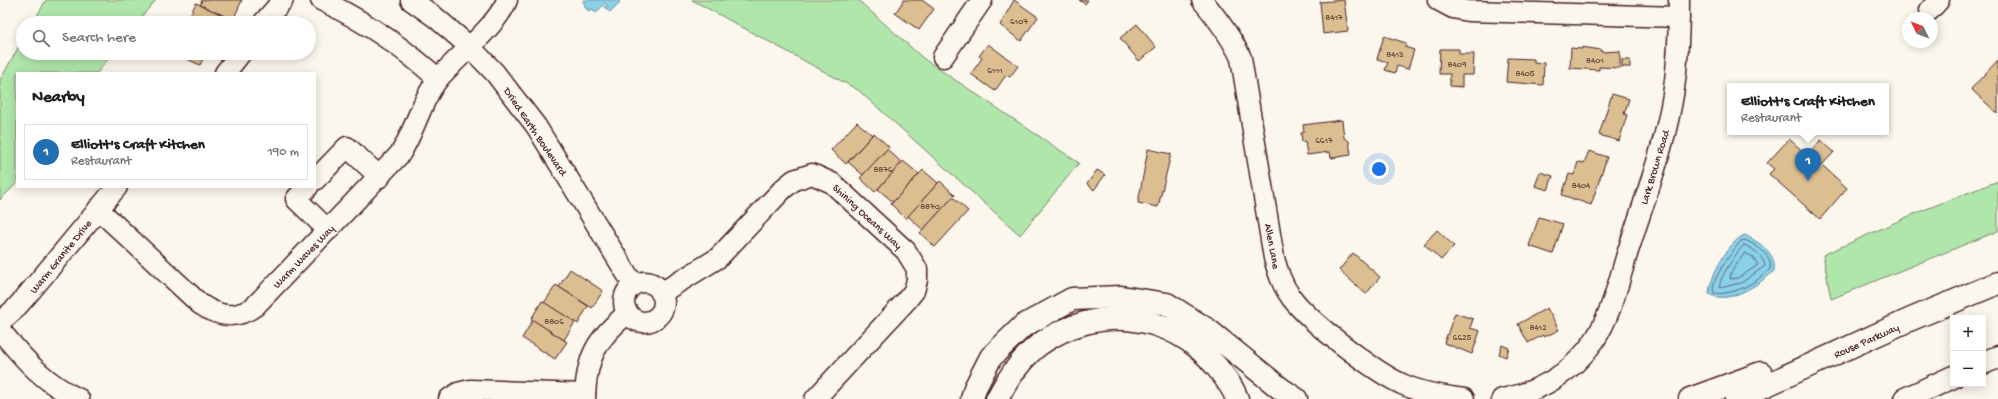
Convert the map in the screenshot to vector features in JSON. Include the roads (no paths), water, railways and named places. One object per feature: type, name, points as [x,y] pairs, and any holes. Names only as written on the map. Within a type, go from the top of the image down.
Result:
[{"type":"main road","name":"Rouse Parkway","points":[[1736,399],[1909,320],[1998,283]]},
{"type":"main road","points":[[972,399],[975,388],[991,357],[1023,326],[1072,299],[1121,297],[1167,304],[1208,330],[1281,389],[1296,399]]},
{"type":"main road","points":[[997,399],[1008,379],[1024,358],[1040,345],[1077,325],[1103,320],[1128,318],[1154,324],[1177,332],[1195,344],[1222,373],[1238,399]]},
{"type":"main road","points":[[1690,399],[1909,320]]},
{"type":"main road","points":[[1986,363],[1998,357]]},
{"type":"main road","points":[[1905,399],[1950,378]]},
{"type":"street","points":[[269,16],[283,0]]},
{"type":"street","points":[[321,0],[348,13],[387,38],[409,54],[438,79]]},
{"type":"street","name":"Dried Earth Boulevard","points":[[411,0],[435,17],[470,47],[495,73],[536,126],[634,284]]},
{"type":"street","name":"Warm Waves Way","points":[[98,209],[200,304],[217,314],[227,316],[246,313],[255,306],[380,177],[400,154],[410,139],[438,79],[470,47],[495,18],[507,0]]},
{"type":"street","points":[[943,57],[982,0]]},
{"type":"street","name":"Allen Lane","points":[[1202,0],[1222,25],[1233,42],[1240,58],[1274,258],[1280,279],[1290,297],[1305,314],[1362,359],[1385,374],[1424,393],[1464,399]]},
{"type":"street","points":[[1438,0],[1453,8],[1468,10],[1679,9]]},
{"type":"street","name":"Lark Brown Road","points":[[1502,399],[1514,397],[1539,388],[1557,378],[1582,355],[1601,328],[1609,312],[1644,203],[1672,105],[1679,9]]},
{"type":"street","points":[[226,72],[235,60]]},
{"type":"street","points":[[316,179],[347,147],[380,177]]},
{"type":"street","name":"Shining Oceans Way","points":[[661,293],[718,258],[794,180],[812,174],[832,183],[906,251],[916,269],[917,280],[914,291],[906,301],[815,399]]},
{"type":"street","name":"Warm Granite Drive","points":[[0,322],[15,309],[29,293],[116,188]]},
{"type":"street","points":[[307,188],[296,199],[328,230]]},
{"type":"street","points":[[650,282],[656,286],[661,293],[664,299],[663,309],[660,315],[654,319],[647,322],[639,322],[628,313],[625,306],[625,300],[627,291],[634,284],[650,282]]},
{"type":"street","points":[[449,399],[458,392],[470,390],[585,396],[588,368],[599,340],[609,328],[628,313]]},
{"type":"street","points":[[0,330],[26,362],[43,377],[57,388],[79,399]]},
{"type":"water","points":[[583,0],[617,0],[620,2],[610,12],[604,7],[607,5],[605,3],[596,13],[592,9],[589,11],[586,9]]},
{"type":"water","points":[[1745,235],[1766,249],[1773,259],[1774,271],[1760,282],[1743,292],[1725,297],[1716,297],[1709,294],[1712,279],[1721,260],[1733,244]]},
{"type":"place","name":"Elliott's Craft Kitchen","points":[[1808,181]]}]
